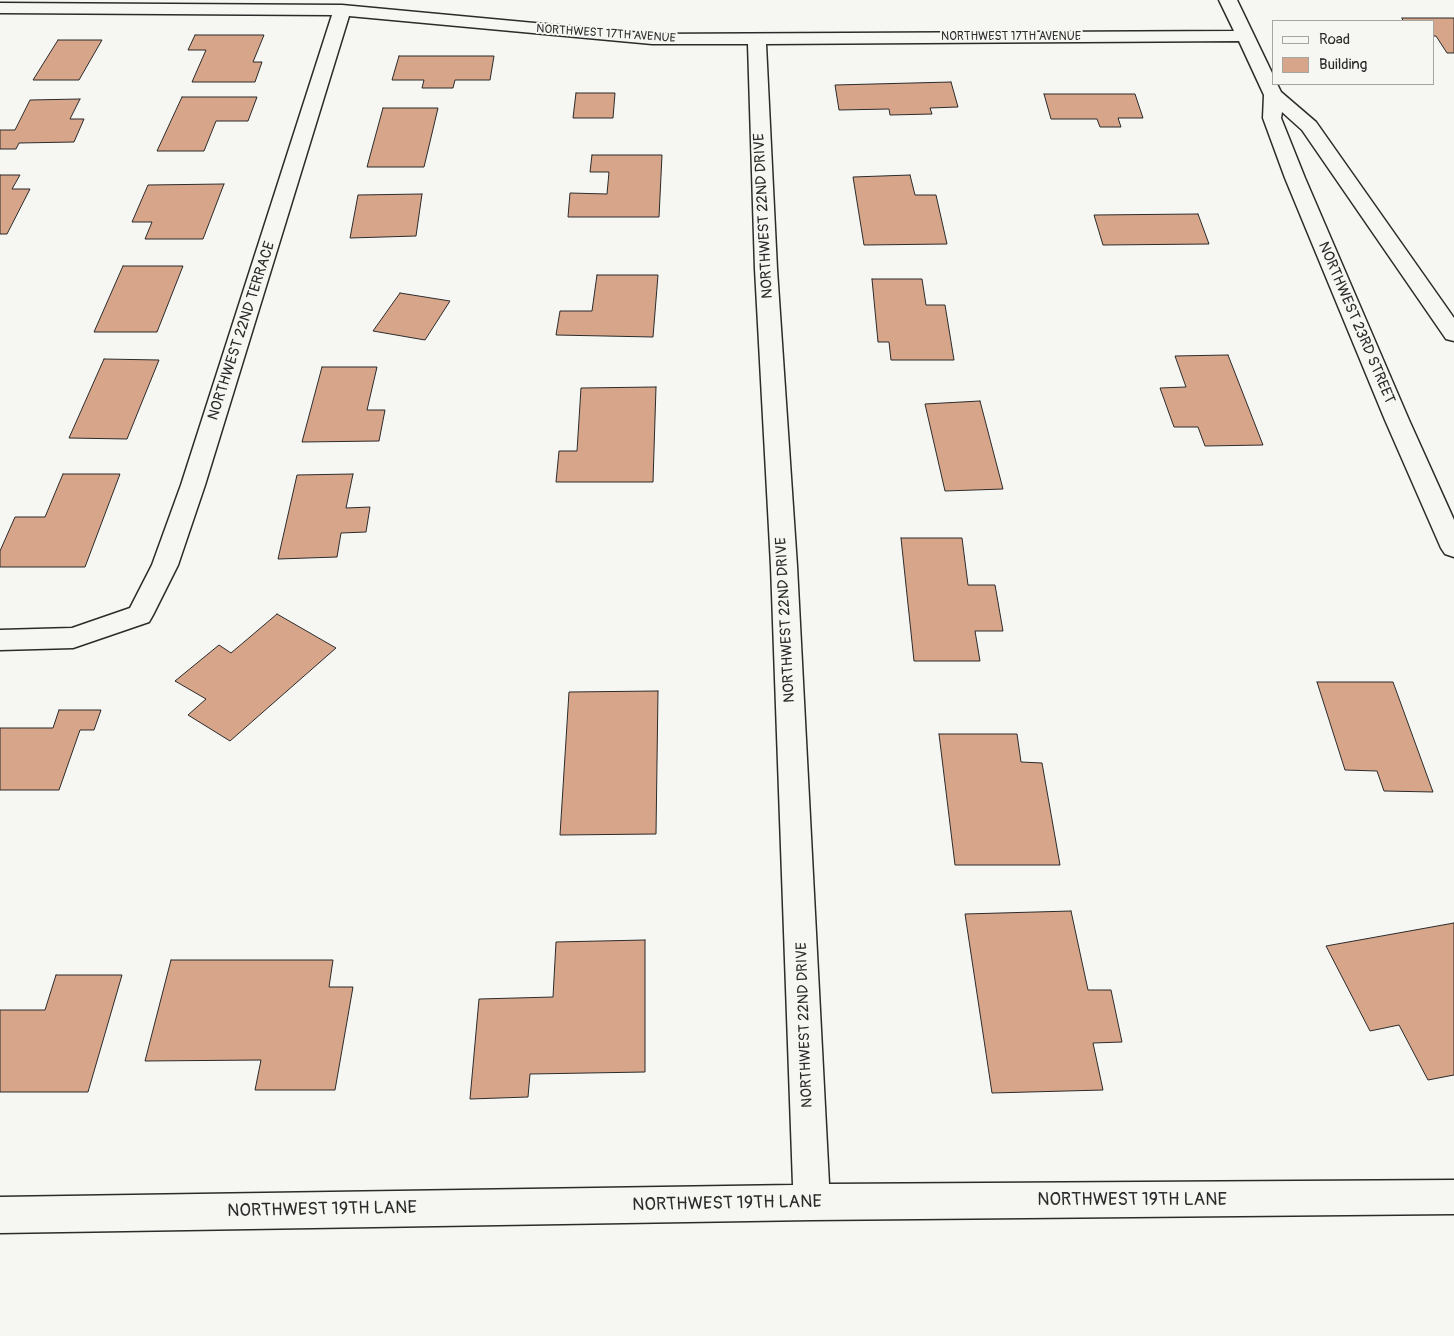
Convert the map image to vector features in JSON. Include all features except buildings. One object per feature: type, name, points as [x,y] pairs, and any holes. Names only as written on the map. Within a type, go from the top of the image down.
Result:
[{"type":"street","points":[[0,8],[9,0]]},
{"type":"street","name":"NORTHWEST 23RD STREET","points":[[1228,0],[1273,95],[1309,126],[1454,334]]},
{"type":"street","name":"NORTHWEST 17TH AVENUE","points":[[0,8],[342,10],[652,39],[1244,36]]},
{"type":"street","name":"NORTHWEST 22ND TERRACE","points":[[0,640],[73,638],[140,615],[165,565],[196,476],[342,10]]},
{"type":"street","name":"NORTHWEST 22ND DRIVE","points":[[757,38],[766,269],[784,566],[812,1202]]},
{"type":"street","name":"NORTHWEST 23RD STREET","points":[[1273,95],[1272,118],[1295,178],[1393,412],[1454,548]]},
{"type":"street","name":"NORTHWEST 19TH LANE","points":[[0,1215],[812,1202],[1454,1197]]}]
